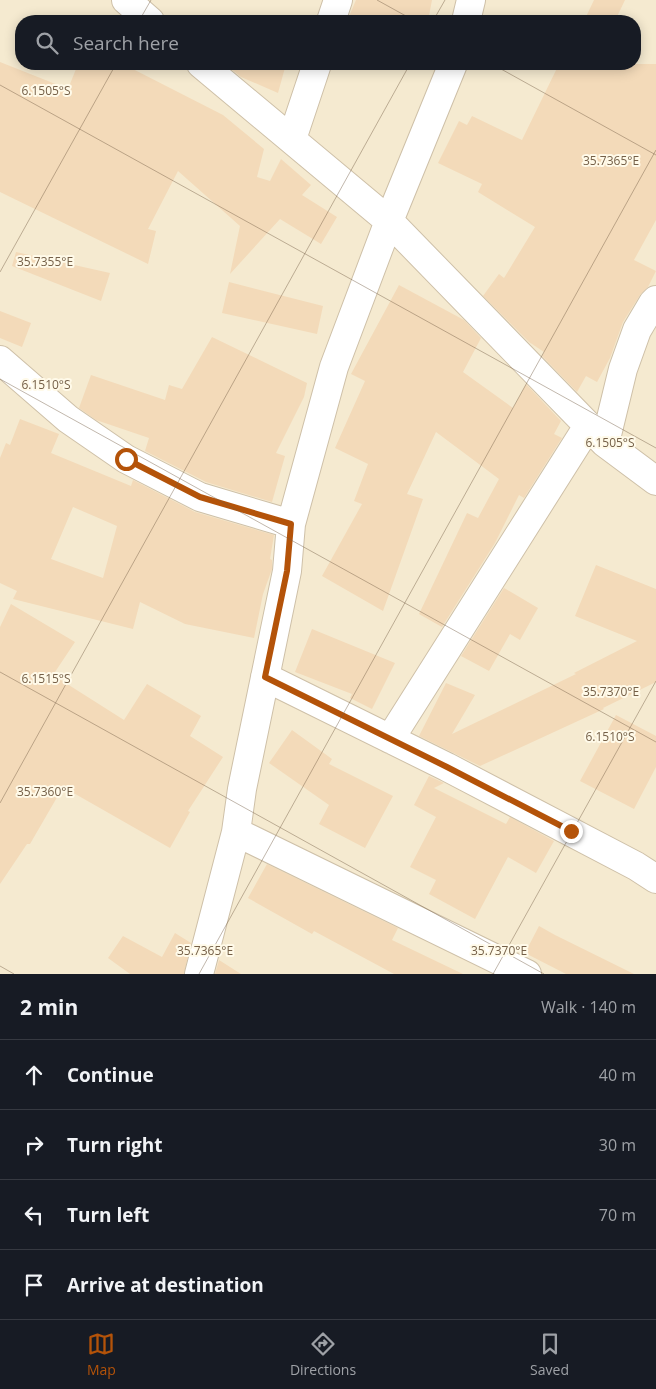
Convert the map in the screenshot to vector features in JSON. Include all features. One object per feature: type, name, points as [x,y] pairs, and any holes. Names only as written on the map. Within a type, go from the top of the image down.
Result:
[{"type":"street","points":[[126,0],[143,15]]},
{"type":"street","points":[[333,15],[338,0]]},
{"type":"street","points":[[467,15],[471,0]]},
{"type":"street","points":[[208,70],[389,221],[596,435],[656,481]]},
{"type":"street","points":[[292,138],[315,70]]},
{"type":"street","points":[[199,974],[236,832],[242,789],[287,571],[291,524],[334,367],[389,221],[451,70]]},
{"type":"street","points":[[390,739],[596,435],[637,330],[656,300]]},
{"type":"street","points":[[0,360],[68,419],[126,459],[200,497],[291,524]]},
{"type":"street","points":[[265,677],[611,853],[656,879]]},
{"type":"street","points":[[236,832],[527,974]]},
{"type":"shaded area","points":[[0,0],[656,0],[656,974],[0,974]]},
{"type":"building","points":[[356,0],[432,0],[429,15],[350,15]]},
{"type":"building","points":[[594,0],[625,0],[618,15],[587,15]]},
{"type":"building","points":[[0,62],[15,68],[15,70],[20,70],[68,89],[76,70],[135,70],[223,115],[264,149],[257,177],[270,181],[281,159],[311,185],[302,195],[337,217],[321,244],[280,219],[230,274],[240,226],[178,171],[148,229],[156,231],[148,264],[0,192]]},
{"type":"building","points":[[641,64],[656,64],[656,220],[634,260],[656,271],[648,287],[640,295],[623,322],[610,358],[597,382],[586,376],[577,392],[542,356],[544,352],[529,342],[483,296],[499,274],[504,278],[535,227],[478,192],[482,184],[438,163],[459,121],[467,125],[472,116],[522,140],[556,70],[641,70]]},
{"type":"building","points":[[232,70],[284,70],[278,93],[241,77]]},
{"type":"building","points":[[16,252],[110,273],[101,301],[12,266]]},
{"type":"building","points":[[229,282],[323,306],[317,334],[222,313]]},
{"type":"building","points":[[399,285],[464,320],[481,338],[463,372],[513,408],[526,384],[561,421],[554,434],[562,438],[524,498],[519,495],[495,543],[442,627],[419,614],[467,513],[478,518],[499,479],[436,432],[407,494],[423,499],[383,611],[322,576],[362,504],[354,501],[368,464],[335,448],[365,381],[351,374]]},
{"type":"building","points":[[0,311],[31,323],[22,347],[0,338]]},
{"type":"building","points":[[212,337],[307,383],[304,397],[276,453],[285,456],[272,502],[206,482],[145,451],[149,438],[96,420],[79,408],[91,375],[165,400],[169,385],[182,389]]},
{"type":"building","points":[[20,419],[59,434],[51,453],[131,486],[133,480],[195,512],[274,535],[270,559],[272,560],[272,569],[263,594],[254,638],[185,624],[140,602],[133,629],[13,599],[17,591],[0,583],[0,458],[6,443],[10,445]],"holes":[[[73,507],[117,526],[103,578],[51,559]]]},
{"type":"building","points":[[596,565],[656,589],[656,682],[604,709],[480,766],[419,736],[446,683],[475,695],[452,734],[576,674],[574,673],[637,641],[575,616]]},
{"type":"building","points":[[504,588],[538,608],[520,640],[510,634],[489,671],[461,656]]},
{"type":"building","points":[[11,604],[75,642],[53,675],[124,720],[147,684],[201,716],[190,736],[223,757],[188,811],[190,812],[170,848],[63,787],[30,844],[27,844],[0,884],[0,627]]},
{"type":"building","points":[[312,629],[395,663],[372,709],[350,698],[352,694],[295,672]]},
{"type":"building","points":[[616,715],[656,736],[656,767],[634,809],[580,781]]},
{"type":"building","points":[[292,730],[332,759],[329,764],[393,796],[365,848],[319,824],[329,805],[269,763]]},
{"type":"building","points":[[429,776],[444,783],[434,788],[506,824],[510,817],[554,841],[536,873],[508,857],[475,919],[429,894],[436,880],[410,867],[436,817],[414,805]]},
{"type":"building","points":[[267,864],[398,928],[392,940],[463,974],[394,974],[314,931],[312,934],[248,898]]},
{"type":"building","points":[[539,926],[634,974],[566,974],[525,953]]},
{"type":"building","points":[[175,933],[191,943],[184,974],[130,974],[108,958],[123,936],[162,957]]},
{"type":"building","points":[[219,960],[241,974],[215,974]]},
{"type":"route","points":[[126,459],[200,497],[291,524],[287,571],[265,677],[571,831]]}]
